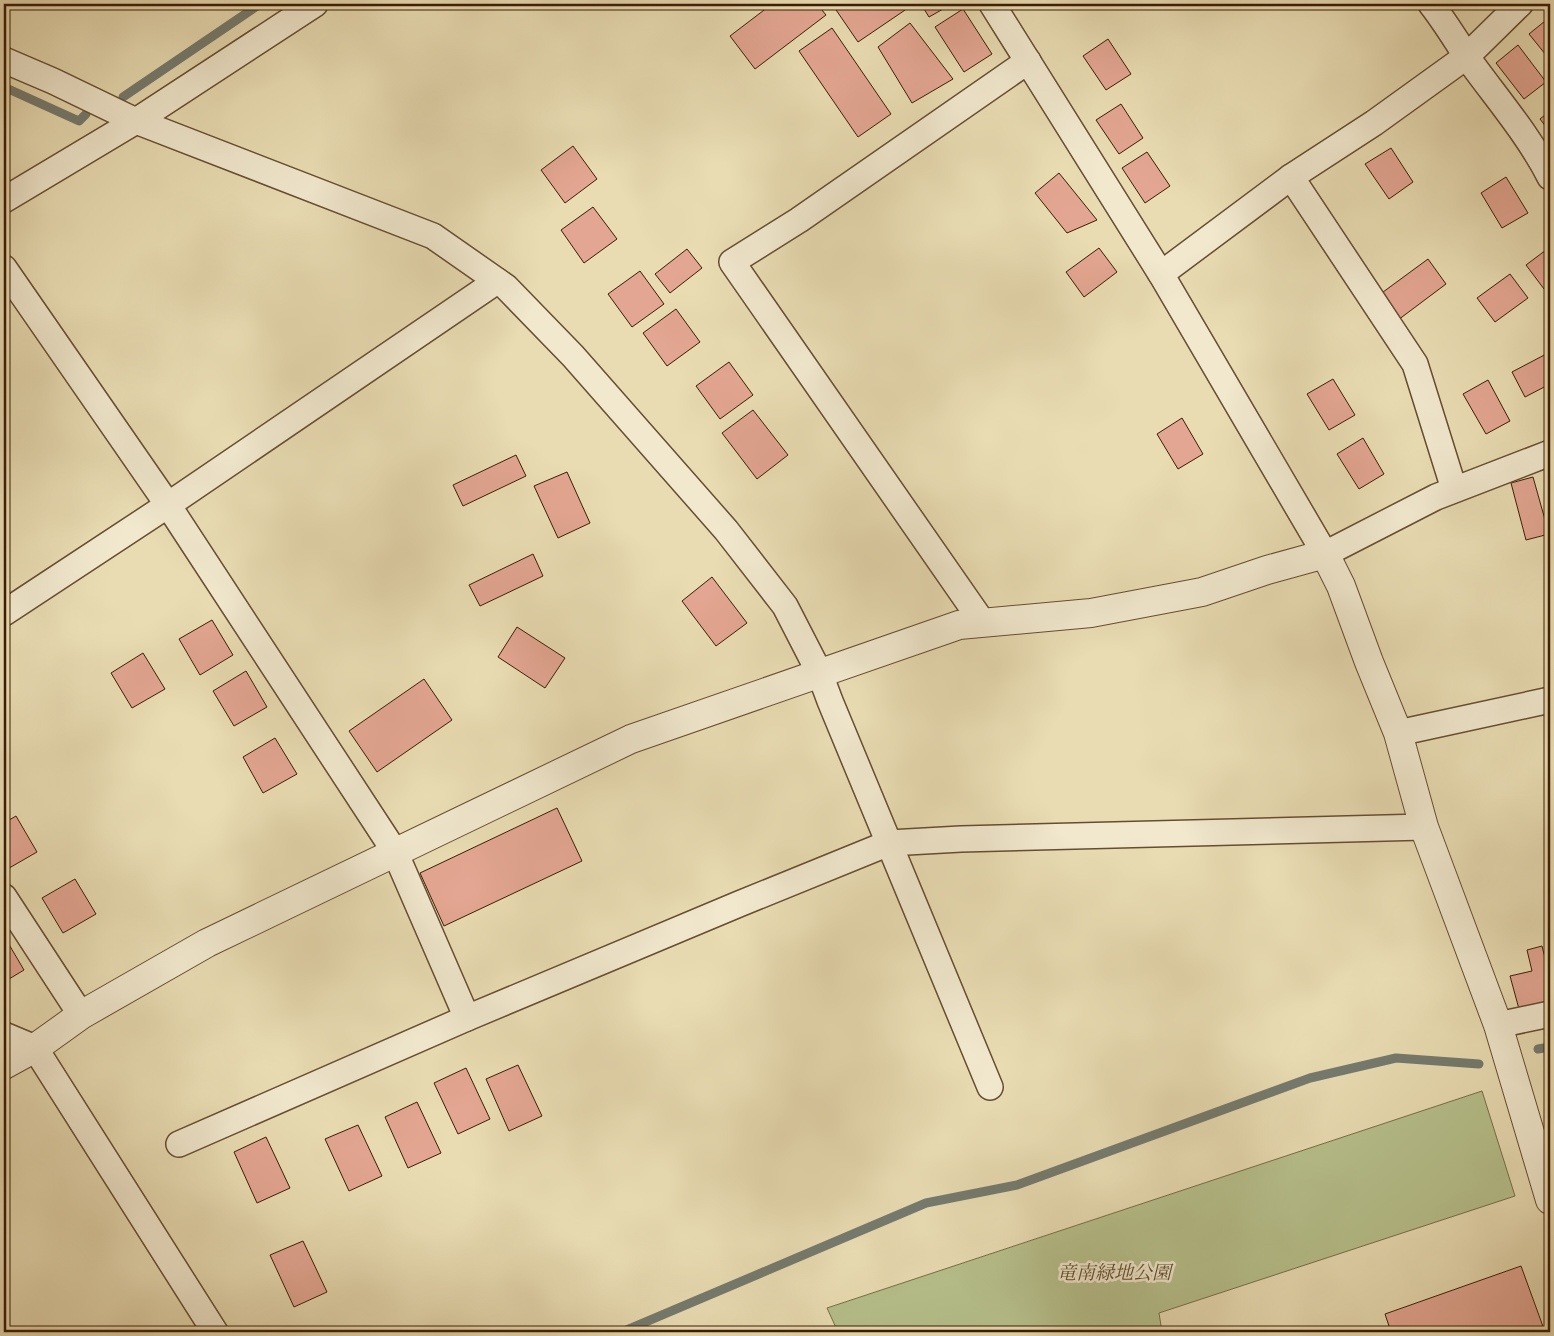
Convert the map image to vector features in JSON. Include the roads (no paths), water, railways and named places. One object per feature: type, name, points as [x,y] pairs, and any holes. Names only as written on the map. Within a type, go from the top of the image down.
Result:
[{"type":"street","points":[[4,200],[136,121],[315,4]]},
{"type":"street","points":[[992,4],[1161,274],[1326,554],[1398,733],[1424,827],[1498,1025],[1550,1200]]},
{"type":"street","points":[[1431,4],[1449,28],[1466,56],[1537,152],[1550,177]]},
{"type":"street","points":[[1161,274],[1291,178],[1374,123],[1466,56],[1520,4]]},
{"type":"street","points":[[4,60],[136,121],[434,236],[506,288],[573,356],[726,530],[785,606],[820,674],[990,1087]]},
{"type":"street","points":[[983,623],[732,262],[799,220],[1028,61]]},
{"type":"street","points":[[1291,178],[1415,364],[1454,489]]},
{"type":"street","points":[[4,268],[168,505],[395,852],[467,1018]]},
{"type":"street","points":[[4,613],[168,505],[497,281]]},
{"type":"street","points":[[4,1065],[35,1048],[81,1015],[207,944],[631,739],[959,625],[1091,613],[1202,592],[1267,570],[1326,554],[1436,497],[1550,453]]},
{"type":"street","points":[[1398,733],[1550,700]]},
{"type":"street","points":[[179,1144],[467,1018],[889,843],[961,839],[1424,827]]},
{"type":"street","points":[[4,897],[81,1015]]},
{"type":"street","points":[[1498,1025],[1550,1014]]},
{"type":"street","points":[[4,1035],[35,1048],[215,1332]]},
{"type":"waterway","points":[[123,97],[260,4]]},
{"type":"waterway","points":[[4,87],[79,121],[86,114]]},
{"type":"waterway","points":[[1538,1049],[1550,1047]]},
{"type":"waterway","points":[[622,1332],[926,1203],[1017,1185],[1310,1078],[1396,1058],[1479,1064]]},
{"type":"park label","name":"竜南緑地公園","points":[[1114,1274]]}]
